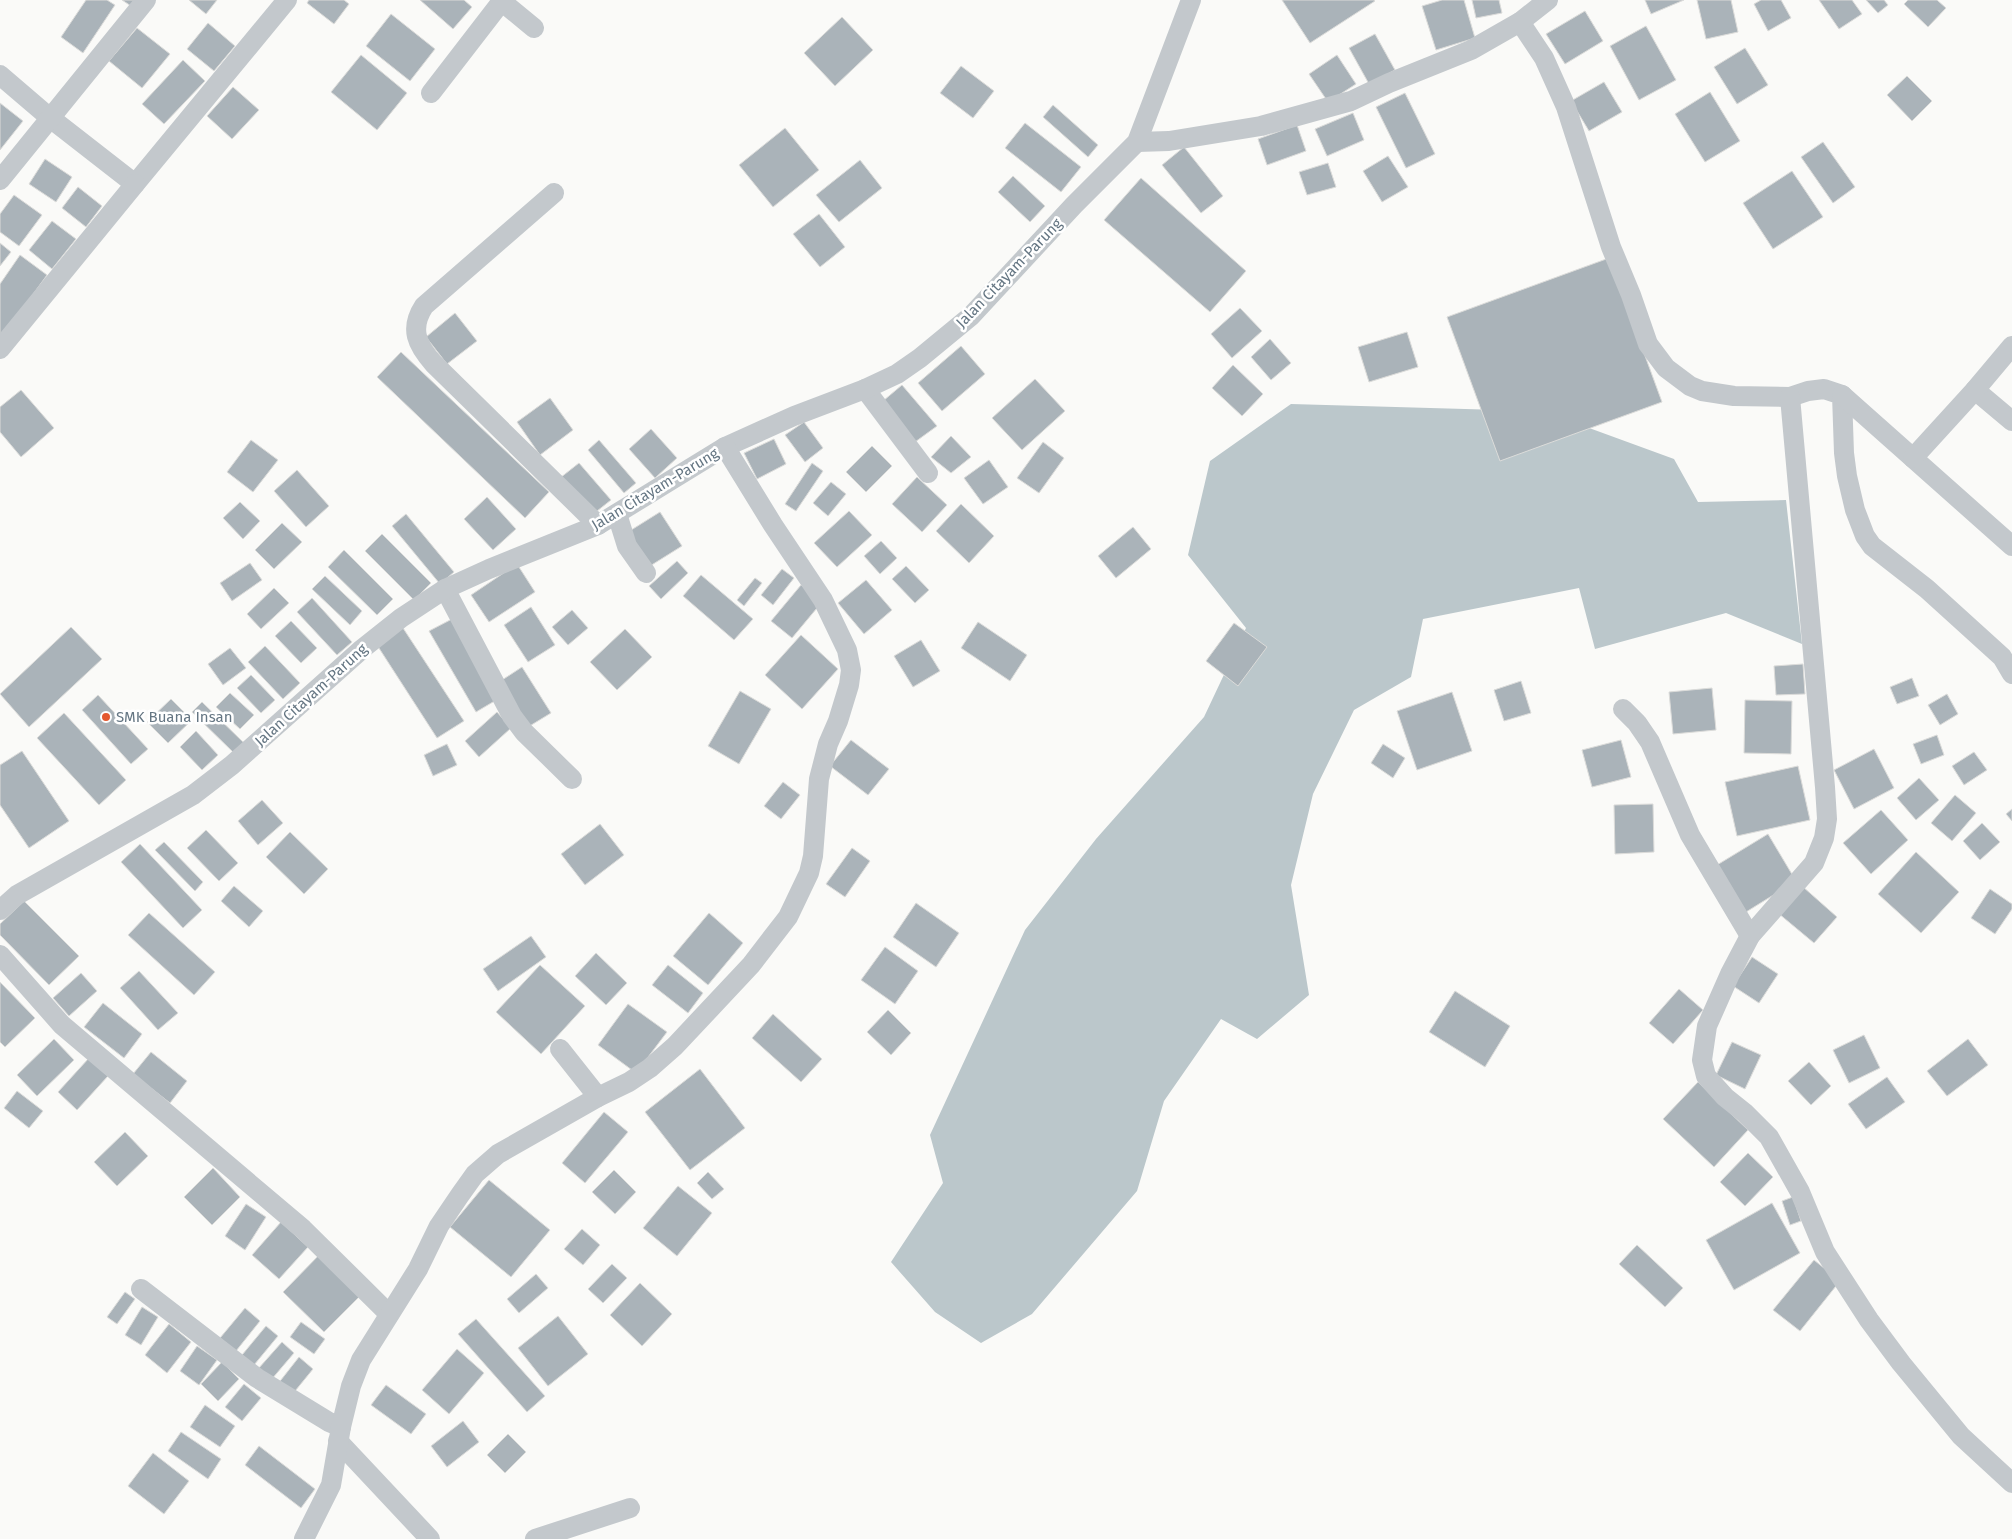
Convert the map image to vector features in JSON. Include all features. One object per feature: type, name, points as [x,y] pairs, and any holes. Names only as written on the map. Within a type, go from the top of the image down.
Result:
[{"type":"street","points":[[0,180],[49,117],[146,0]]},
{"type":"street","points":[[0,349],[287,0]]},
{"type":"street","name":"Jalan Citayam-Parung","points":[[0,910],[17,895],[193,795],[232,766],[362,649],[401,618],[445,589],[489,569],[598,526],[725,447],[794,416],[865,389],[897,374],[912,364],[971,316],[1074,205],[1137,142],[1191,0]]},
{"type":"street","points":[[1137,142],[1168,141],[1261,126],[1351,101],[1389,83],[1471,50],[1520,22],[1548,0]]},
{"type":"street","points":[[430,93],[501,1],[534,28]]},
{"type":"street","points":[[1520,22],[1544,58],[1566,107],[1611,247],[1631,295],[1648,344],[1666,368],[1690,386],[1702,391],[1734,396],[1790,397],[1808,391],[1824,389],[1842,395],[2012,546]]},
{"type":"street","points":[[0,75],[49,117],[136,184]]},
{"type":"street","points":[[554,193],[424,306],[418,316],[416,329],[423,351],[434,364],[598,526]]},
{"type":"street","points":[[1913,458],[2012,346]]},
{"type":"street","points":[[865,389],[928,473]]},
{"type":"street","points":[[1975,390],[2012,421]]},
{"type":"street","points":[[1842,395],[1844,453],[1847,476],[1853,502],[1865,536],[1872,546],[1927,589],[2009,658]]},
{"type":"street","points":[[1790,397],[1826,819],[1824,838],[1814,863],[1750,936],[1707,1026],[1702,1060],[1706,1076],[1725,1097],[1745,1113],[1768,1137],[1800,1192],[1825,1252],[1874,1328],[1961,1436],[2012,1483]]},
{"type":"street","points":[[304,1539],[331,1485],[351,1386],[361,1360],[418,1269],[439,1226],[476,1174],[498,1154],[598,1097],[629,1082],[650,1068],[675,1046],[752,965],[788,917],[808,873],[813,856],[819,779],[828,744],[838,721],[849,686],[850,670],[847,650],[823,600],[773,525],[725,447]]},
{"type":"street","points":[[617,514],[627,546],[646,573]]},
{"type":"street","points":[[445,589],[512,716],[524,732],[572,779]]},
{"type":"street","points":[[1623,709],[1637,723],[1650,742],[1690,835],[1750,936]]},
{"type":"street","points":[[0,955],[62,1025],[303,1229],[389,1314]]},
{"type":"street","points":[[560,1049],[598,1097]]},
{"type":"street","points":[[141,1289],[257,1378],[329,1422],[430,1539]]},
{"type":"street","points":[[535,1539],[630,1508]]},
{"type":"shaded area","points":[[1291,404],[1500,410],[1570,421],[1674,459],[1698,502],[1786,500],[1802,644],[1726,613],[1595,649],[1579,588],[1423,619],[1411,677],[1354,710],[1313,794],[1291,885],[1309,995],[1257,1039],[1221,1019],[1164,1101],[1137,1191],[1032,1314],[981,1343],[935,1312],[891,1262],[943,1183],[930,1135],[1025,930],[1096,839],[1204,717],[1246,628],[1188,555],[1210,461]]},
{"type":"building","points":[[86,0],[107,0],[115,5],[83,53],[61,37]]},
{"type":"building","points":[[122,0],[135,0],[131,6]]},
{"type":"building","points":[[189,0],[217,0],[206,14]]},
{"type":"building","points":[[309,0],[344,0],[349,4],[334,24],[307,3]]},
{"type":"building","points":[[420,0],[464,0],[472,7],[453,29]]},
{"type":"building","points":[[1282,0],[1374,0],[1375,1],[1310,43]]},
{"type":"building","points":[[1442,0],[1464,0],[1475,38],[1436,50],[1422,6]]},
{"type":"building","points":[[1472,0],[1499,0],[1502,13],[1476,18]]},
{"type":"building","points":[[1645,0],[1684,0],[1651,14]]},
{"type":"building","points":[[1697,0],[1731,0],[1738,32],[1706,39]]},
{"type":"building","points":[[1761,0],[1781,0],[1791,18],[1768,31],[1754,4]]},
{"type":"building","points":[[1819,0],[1852,0],[1862,14],[1839,29]]},
{"type":"building","points":[[1866,0],[1884,0],[1888,5],[1878,13]]},
{"type":"building","points":[[1908,0],[1937,0],[1946,8],[1928,27],[1904,4]]},
{"type":"building","points":[[1585,11],[1603,41],[1565,64],[1546,34]]},
{"type":"building","points":[[391,14],[435,49],[410,81],[366,46]]},
{"type":"building","points":[[842,17],[873,50],[835,86],[804,53]]},
{"type":"building","points":[[208,23],[235,46],[214,71],[187,49]]},
{"type":"building","points":[[1646,26],[1676,80],[1639,100],[1610,46]]},
{"type":"building","points":[[137,28],[170,54],[142,88],[109,61]]},
{"type":"building","points":[[1375,34],[1395,70],[1369,84],[1349,48]]},
{"type":"building","points":[[1745,48],[1768,85],[1737,104],[1714,67]]},
{"type":"building","points":[[361,55],[407,93],[377,130],[331,92]]},
{"type":"building","points":[[1337,55],[1356,84],[1328,102],[1309,74]]},
{"type":"building","points":[[183,60],[205,81],[164,124],[142,104]]},
{"type":"building","points":[[961,66],[994,91],[973,118],[940,93]]},
{"type":"building","points":[[1907,76],[1932,101],[1912,121],[1887,95]]},
{"type":"building","points":[[1604,82],[1622,112],[1589,131],[1571,101]]},
{"type":"building","points":[[233,87],[259,110],[232,139],[207,116]]},
{"type":"building","points":[[1710,92],[1740,141],[1705,162],[1675,114]]},
{"type":"building","points":[[1405,93],[1435,154],[1406,168],[1376,107]]},
{"type":"building","points":[[0,103],[23,121],[0,150]]},
{"type":"building","points":[[1053,105],[1098,145],[1088,157],[1043,117]]},
{"type":"building","points":[[1353,113],[1364,140],[1327,156],[1315,129]]},
{"type":"building","points":[[1025,123],[1081,167],[1061,192],[1005,148]]},
{"type":"building","points":[[1297,125],[1306,151],[1267,165],[1258,139]]},
{"type":"building","points":[[785,128],[819,170],[773,207],[739,165]]},
{"type":"building","points":[[1823,142],[1855,187],[1833,203],[1801,157]]},
{"type":"building","points":[[1184,147],[1223,196],[1201,213],[1162,165]]},
{"type":"building","points":[[1388,156],[1408,187],[1382,202],[1363,171]]},
{"type":"building","points":[[45,159],[72,177],[56,202],[29,184]]},
{"type":"building","points":[[860,160],[882,188],[839,222],[816,195]]},
{"type":"building","points":[[1328,163],[1336,187],[1307,195],[1299,172]]},
{"type":"building","points":[[1792,171],[1823,217],[1773,249],[1743,203]]},
{"type":"building","points":[[1013,176],[1045,206],[1030,222],[998,192]]},
{"type":"building","points":[[1141,178],[1246,271],[1210,312],[1104,220]]},
{"type":"building","points":[[78,187],[102,206],[86,227],[62,208]]},
{"type":"building","points":[[14,195],[42,215],[19,246],[0,232],[0,214]]},
{"type":"building","points":[[819,214],[845,247],[820,267],[793,234]]},
{"type":"building","points":[[52,221],[76,239],[52,269],[29,250]]},
{"type":"building","points":[[0,243],[11,252],[0,266]]},
{"type":"building","points":[[20,255],[47,275],[2,337],[0,336],[0,284]]},
{"type":"building","points":[[1609,258],[1662,402],[1500,461],[1447,317]]},
{"type":"building","points":[[1240,308],[1262,331],[1232,358],[1211,334]]},
{"type":"building","points":[[455,313],[477,341],[447,364],[426,337]]},
{"type":"building","points":[[1407,332],[1418,367],[1369,382],[1358,347]]},
{"type":"building","points":[[1270,339],[1291,363],[1271,380],[1251,357]]},
{"type":"building","points":[[961,346],[985,374],[942,411],[918,383]]},
{"type":"building","points":[[401,352],[549,492],[525,518],[377,377]]},
{"type":"building","points":[[1233,365],[1263,394],[1242,416],[1212,388]]},
{"type":"building","points":[[1035,379],[1065,411],[1022,450],[992,418]]},
{"type":"building","points":[[902,385],[937,426],[915,442],[883,401]]},
{"type":"building","points":[[21,390],[54,428],[21,457],[0,432],[0,407]]},
{"type":"building","points":[[550,398],[573,430],[540,455],[517,422]]},
{"type":"building","points":[[804,422],[823,448],[805,462],[785,435]]},
{"type":"building","points":[[651,429],[677,458],[655,478],[629,449]]},
{"type":"building","points":[[951,436],[971,457],[951,473],[931,457]]},
{"type":"building","points":[[774,439],[786,464],[757,479],[744,453]]},
{"type":"building","points":[[251,440],[278,460],[253,492],[227,472]]},
{"type":"building","points":[[599,440],[636,483],[624,493],[588,450]]},
{"type":"building","points":[[1043,442],[1064,458],[1039,493],[1017,478]]},
{"type":"building","points":[[872,446],[892,466],[866,492],[846,472]]},
{"type":"building","points":[[989,460],[1008,487],[983,504],[964,478]]},
{"type":"building","points":[[579,463],[611,500],[592,515],[560,478]]},
{"type":"building","points":[[812,463],[823,471],[796,511],[785,504]]},
{"type":"building","points":[[297,470],[329,506],[306,527],[274,491]]},
{"type":"building","points":[[917,477],[947,505],[922,532],[892,504]]},
{"type":"building","points":[[831,482],[846,494],[828,516],[813,503]]},
{"type":"building","points":[[487,497],[516,529],[493,550],[464,519]]},
{"type":"building","points":[[240,502],[260,521],[243,539],[223,518]]},
{"type":"building","points":[[961,504],[994,536],[969,563],[936,531]]},
{"type":"building","points":[[849,511],[872,535],[837,567],[814,543]]},
{"type":"building","points":[[660,512],[682,546],[650,566],[628,532]]},
{"type":"building","points":[[406,514],[454,572],[440,584],[392,526]]},
{"type":"building","points":[[282,523],[302,542],[274,569],[255,550]]},
{"type":"building","points":[[1133,527],[1151,549],[1116,578],[1098,556]]},
{"type":"building","points":[[382,534],[431,583],[414,600],[365,551]]},
{"type":"building","points":[[881,541],[897,558],[880,574],[864,556]]},
{"type":"building","points":[[344,550],[393,599],[377,615],[328,567]]},
{"type":"building","points":[[677,561],[688,573],[661,599],[649,586]]},
{"type":"building","points":[[250,563],[262,580],[232,601],[220,583]]},
{"type":"building","points":[[517,564],[535,592],[489,622],[471,595]]},
{"type":"building","points":[[906,566],[929,590],[915,603],[892,579]]},
{"type":"building","points":[[782,569],[794,578],[773,605],[761,595]]},
{"type":"building","points":[[701,575],[753,619],[734,640],[683,596]]},
{"type":"building","points":[[325,576],[362,611],[350,625],[312,589]]},
{"type":"building","points":[[755,578],[762,583],[744,606],[737,600]]},
{"type":"building","points":[[866,580],[892,610],[864,634],[838,603]]},
{"type":"building","points":[[801,585],[822,602],[792,638],[771,621]]},
{"type":"building","points":[[274,588],[289,603],[261,629],[247,614]]},
{"type":"building","points":[[312,598],[352,642],[337,655],[297,612]]},
{"type":"building","points":[[531,607],[555,645],[528,662],[504,625]]},
{"type":"building","points":[[572,610],[588,628],[568,645],[552,627]]},
{"type":"building","points":[[452,619],[498,699],[476,712],[429,631]]},
{"type":"building","points":[[291,621],[317,648],[301,663],[275,636]]},
{"type":"building","points":[[978,622],[1027,655],[1010,681],[961,648]]},
{"type":"building","points":[[1234,623],[1267,647],[1238,686],[1206,661]]},
{"type":"building","points":[[71,627],[102,659],[29,727],[0,694]]},
{"type":"building","points":[[403,628],[464,721],[437,738],[377,645]]},
{"type":"building","points":[[625,629],[652,657],[617,690],[590,662]]},
{"type":"building","points":[[801,635],[838,669],[802,709],[765,675]]},
{"type":"building","points":[[921,640],[940,671],[913,687],[894,656]]},
{"type":"building","points":[[265,646],[300,683],[283,699],[248,662]]},
{"type":"building","points":[[230,648],[246,668],[223,685],[208,664]]},
{"type":"building","points":[[1803,664],[1805,694],[1776,695],[1774,666]]},
{"type":"building","points":[[522,667],[551,713],[528,727],[499,682]]},
{"type":"building","points":[[251,675],[275,700],[261,713],[237,688]]},
{"type":"building","points":[[1912,678],[1919,696],[1897,704],[1890,687]]},
{"type":"building","points":[[1521,681],[1531,713],[1504,721],[1494,690]]},
{"type":"building","points":[[1712,688],[1716,730],[1673,734],[1669,692]]},
{"type":"building","points":[[740,691],[771,709],[739,764],[708,746]]},
{"type":"building","points":[[1452,692],[1472,751],[1417,770],[1397,711]]},
{"type":"building","points":[[230,693],[254,715],[240,729],[216,707]]},
{"type":"building","points":[[1947,694],[1958,714],[1940,725],[1928,705]]},
{"type":"building","points":[[98,695],[148,749],[131,764],[82,710]]},
{"type":"building","points":[[171,699],[192,720],[168,743],[147,722]]},
{"type":"building","points":[[1745,700],[1792,701],[1791,754],[1744,753]]},
{"type":"building","points":[[202,702],[245,744],[235,754],[192,712]]},
{"type":"building","points":[[497,712],[511,728],[479,757],[465,741]]},
{"type":"building","points":[[64,713],[126,780],[99,805],[37,738]]},
{"type":"building","points":[[196,731],[218,755],[202,770],[180,747]]},
{"type":"building","points":[[1937,735],[1944,755],[1921,764],[1913,744]]},
{"type":"building","points":[[851,740],[889,769],[868,795],[830,766]]},
{"type":"building","points":[[1621,740],[1631,777],[1592,787],[1582,750]]},
{"type":"building","points":[[447,744],[457,765],[433,776],[424,755]]},
{"type":"building","points":[[1383,744],[1405,758],[1393,778],[1371,763]]},
{"type":"building","points":[[1874,749],[1894,788],[1854,809],[1834,770]]},
{"type":"building","points":[[22,751],[69,821],[29,848],[0,805],[0,765]]},
{"type":"building","points":[[1974,752],[1987,770],[1964,785],[1952,766]]},
{"type":"building","points":[[1798,766],[1810,820],[1737,836],[1725,782]]},
{"type":"building","points":[[1919,778],[1939,800],[1916,820],[1897,798]]},
{"type":"building","points":[[783,782],[800,795],[781,819],[764,806]]},
{"type":"building","points":[[1955,795],[1976,813],[1952,841],[1931,823]]},
{"type":"building","points":[[262,800],[283,823],[258,845],[238,821]]},
{"type":"building","points":[[1653,804],[1654,852],[1615,854],[1614,805]]},
{"type":"building","points":[[2012,809],[2012,821],[2006,814]]},
{"type":"building","points":[[1881,810],[1908,840],[1871,874],[1843,843]]},
{"type":"building","points":[[1982,823],[2000,842],[1980,860],[1963,841]]},
{"type":"building","points":[[600,824],[624,855],[585,885],[561,854]]},
{"type":"building","points":[[206,830],[238,863],[219,881],[187,848]]},
{"type":"building","points":[[290,832],[328,869],[304,894],[266,857]]},
{"type":"building","points":[[1768,834],[1796,881],[1746,912],[1717,865]]},
{"type":"building","points":[[164,842],[203,882],[195,891],[155,850]]},
{"type":"building","points":[[140,844],[202,910],[183,928],[121,862]]},
{"type":"building","points":[[852,848],[870,861],[845,897],[826,884]]},
{"type":"building","points":[[1916,852],[1959,892],[1921,933],[1878,894]]},
{"type":"building","points":[[234,886],[263,911],[249,927],[221,901]]},
{"type":"building","points":[[1802,886],[1837,917],[1814,943],[1778,913]]},
{"type":"building","points":[[1990,889],[2012,904],[2012,909],[1995,934],[1971,918]]},
{"type":"building","points":[[24,901],[79,956],[49,985],[0,935],[0,924]]},
{"type":"building","points":[[916,903],[959,933],[936,967],[893,937]]},
{"type":"building","points":[[149,913],[215,972],[194,995],[128,935]]},
{"type":"building","points":[[709,913],[743,943],[708,985],[673,956]]},
{"type":"building","points":[[531,936],[546,957],[498,991],[483,969]]},
{"type":"building","points":[[885,947],[918,971],[895,1004],[861,980]]},
{"type":"building","points":[[596,953],[627,983],[606,1005],[575,976]]},
{"type":"building","points":[[1752,957],[1778,974],[1759,1003],[1733,986]]},
{"type":"building","points":[[540,965],[585,1006],[541,1054],[496,1012]]},
{"type":"building","points":[[668,965],[703,993],[688,1013],[652,985]]},
{"type":"building","points":[[139,971],[178,1013],[158,1030],[120,988]]},
{"type":"building","points":[[81,973],[97,991],[69,1016],[53,998]]},
{"type":"building","points":[[0,982],[35,1018],[5,1047],[0,1042]]},
{"type":"building","points":[[1679,989],[1703,1010],[1673,1044],[1649,1023]]},
{"type":"building","points":[[1455,991],[1510,1026],[1485,1067],[1429,1032]]},
{"type":"building","points":[[103,1003],[142,1034],[124,1058],[84,1027]]},
{"type":"building","points":[[628,1004],[667,1032],[636,1073],[598,1045]]},
{"type":"building","points":[[888,1010],[911,1033],[891,1055],[867,1032]]},
{"type":"building","points":[[773,1014],[822,1059],[801,1082],[752,1038]]},
{"type":"building","points":[[1864,1035],[1880,1068],[1849,1083],[1833,1050]]},
{"type":"building","points":[[54,1039],[74,1060],[37,1096],[17,1075]]},
{"type":"building","points":[[1968,1039],[1988,1065],[1947,1096],[1927,1071]]},
{"type":"building","points":[[1732,1042],[1761,1055],[1745,1089],[1716,1075]]},
{"type":"building","points":[[151,1052],[187,1081],[170,1103],[133,1074]]},
{"type":"building","points":[[89,1058],[108,1076],[77,1110],[58,1092]]},
{"type":"building","points":[[1809,1062],[1831,1086],[1811,1105],[1788,1081]]},
{"type":"building","points":[[700,1069],[745,1128],[690,1170],[645,1112]]},
{"type":"building","points":[[1887,1077],[1905,1102],[1866,1129],[1848,1104]]},
{"type":"building","points":[[1698,1082],[1748,1130],[1714,1167],[1663,1119]]},
{"type":"building","points":[[17,1091],[43,1111],[29,1128],[4,1108]]},
{"type":"building","points":[[604,1112],[628,1132],[585,1183],[562,1163]]},
{"type":"building","points":[[125,1132],[148,1156],[117,1186],[94,1162]]},
{"type":"building","points":[[1748,1153],[1773,1177],[1745,1206],[1720,1182]]},
{"type":"building","points":[[213,1168],[240,1197],[212,1225],[184,1197]]},
{"type":"building","points":[[614,1170],[636,1192],[615,1214],[592,1192]]},
{"type":"building","points":[[708,1172],[724,1189],[712,1199],[697,1183]]},
{"type":"building","points":[[489,1180],[550,1230],[511,1277],[450,1227]]},
{"type":"building","points":[[678,1186],[712,1213],[677,1256],[643,1228]]},
{"type":"building","points":[[1793,1197],[1801,1221],[1790,1225],[1782,1201]]},
{"type":"building","points":[[1772,1203],[1800,1253],[1734,1290],[1706,1240]]},
{"type":"building","points":[[246,1204],[266,1217],[245,1250],[225,1236]]},
{"type":"building","points":[[281,1222],[308,1247],[279,1279],[252,1255]]},
{"type":"building","points":[[582,1229],[600,1245],[583,1265],[564,1249]]},
{"type":"building","points":[[1637,1245],[1683,1288],[1665,1307],[1619,1264]]},
{"type":"building","points":[[322,1252],[363,1293],[324,1332],[283,1292]]},
{"type":"building","points":[[1814,1260],[1840,1281],[1800,1331],[1773,1310]]},
{"type":"building","points":[[612,1264],[627,1278],[603,1303],[588,1289]]},
{"type":"building","points":[[536,1274],[548,1288],[519,1313],[507,1299]]},
{"type":"building","points":[[640,1283],[672,1314],[642,1346],[610,1315]]},
{"type":"building","points":[[125,1292],[135,1299],[117,1324],[107,1317]]},
{"type":"building","points":[[142,1307],[158,1317],[141,1345],[125,1335]]},
{"type":"building","points":[[245,1308],[260,1321],[236,1351],[220,1338]]},
{"type":"building","points":[[558,1316],[588,1354],[548,1386],[518,1348]]},
{"type":"building","points":[[476,1319],[545,1396],[527,1412],[458,1334]]},
{"type":"building","points":[[301,1322],[325,1339],[314,1354],[290,1337]]},
{"type":"building","points":[[169,1324],[191,1342],[167,1373],[145,1355]]},
{"type":"building","points":[[266,1326],[278,1336],[254,1365],[242,1355]]},
{"type":"building","points":[[282,1342],[294,1353],[271,1380],[258,1369]]},
{"type":"building","points":[[197,1346],[217,1360],[199,1385],[180,1371]]},
{"type":"building","points":[[457,1349],[484,1373],[449,1414],[422,1390]]},
{"type":"building","points":[[299,1357],[313,1369],[291,1396],[277,1385]]},
{"type":"building","points":[[222,1362],[239,1379],[218,1401],[201,1384]]},
{"type":"building","points":[[244,1384],[261,1398],[242,1421],[225,1407]]},
{"type":"building","points":[[386,1385],[426,1414],[411,1434],[371,1405]]},
{"type":"building","points":[[205,1405],[235,1426],[220,1447],[190,1427]]},
{"type":"building","points":[[463,1421],[479,1442],[447,1467],[431,1446]]},
{"type":"building","points":[[181,1432],[221,1459],[208,1479],[168,1451]]},
{"type":"building","points":[[508,1434],[526,1452],[505,1473],[487,1455]]},
{"type":"building","points":[[259,1446],[315,1489],[301,1508],[245,1465]]},
{"type":"building","points":[[153,1453],[189,1481],[164,1514],[128,1486]]},
{"type":"place","name":"SMK Buana Insan","points":[[106,717]]}]
